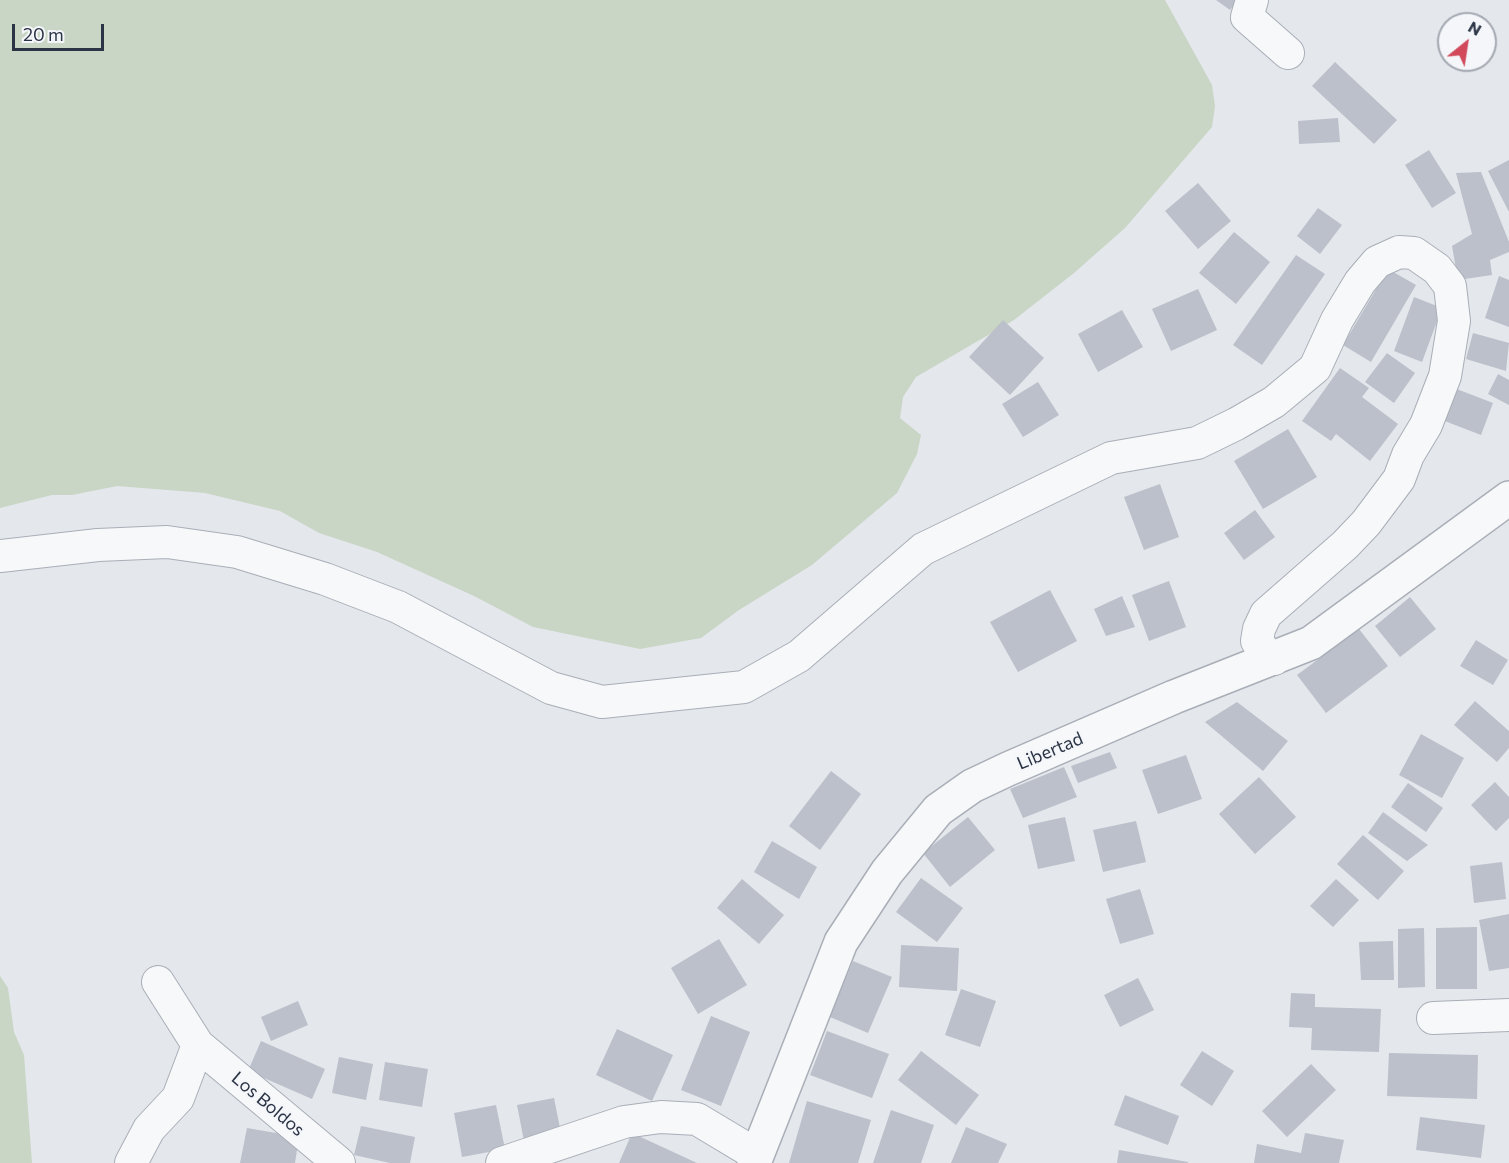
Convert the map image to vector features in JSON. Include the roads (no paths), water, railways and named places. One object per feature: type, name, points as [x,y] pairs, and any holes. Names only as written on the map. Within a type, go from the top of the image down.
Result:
[{"type":"street","points":[[1252,0],[1247,17],[1288,53]]},
{"type":"street","points":[[0,556],[98,545],[167,542],[237,552],[325,579],[398,607],[551,687],[602,702],[744,687],[799,656],[923,549],[1111,458],[1197,443],[1274,402],[1315,368],[1337,320],[1360,282],[1377,262],[1399,252],[1414,253],[1437,269],[1450,286],[1454,321],[1445,376],[1426,425],[1408,455],[1399,478],[1366,523],[1346,545],[1277,602],[1266,614],[1259,629],[1257,641],[1274,659]]},
{"type":"street","name":"Libertad","points":[[756,1159],[841,942],[887,872],[938,810],[972,786],[1008,769],[1174,697],[1311,643],[1509,498]]},
{"type":"street","name":"Los Boldos","points":[[158,982],[198,1045],[339,1163]]},
{"type":"street","points":[[1433,1018],[1509,1015]]},
{"type":"street","points":[[131,1163],[149,1129],[178,1098],[198,1045]]},
{"type":"street","points":[[502,1163],[624,1122],[661,1117],[697,1119],[756,1159]]}]
